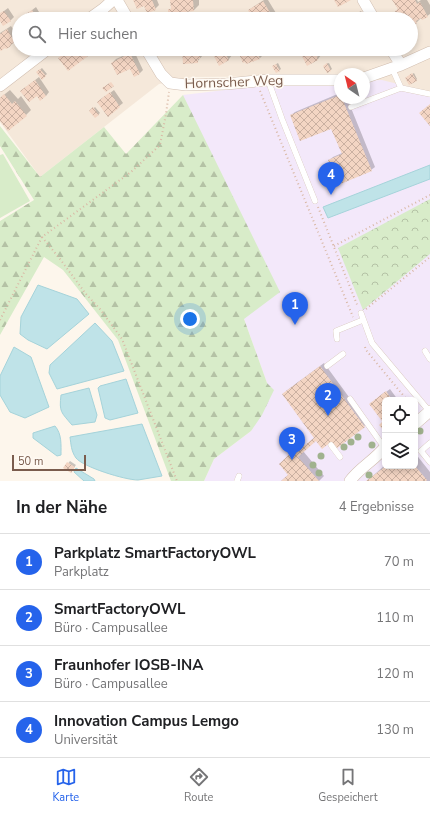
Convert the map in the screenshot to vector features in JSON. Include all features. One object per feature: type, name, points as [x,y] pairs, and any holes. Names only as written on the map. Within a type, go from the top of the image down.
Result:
[{"type":"street","points":[[99,12],[113,0]]},
{"type":"street","points":[[117,0],[124,12]]},
{"type":"street","points":[[363,0],[370,12]]},
{"type":"street","points":[[370,76],[396,67],[430,52]]},
{"type":"street","points":[[0,86],[39,56]]},
{"type":"street","name":"Hornscher Weg","points":[[150,56],[161,74],[170,83],[226,84],[268,80],[334,80]]},
{"type":"street","points":[[393,56],[396,67]]},
{"type":"street","points":[[418,422],[430,412]]},
{"type":"street","points":[[350,481],[382,451]]},
{"type":"lane","points":[[396,67],[401,88]]},
{"type":"lane","points":[[268,80],[315,200]]},
{"type":"lane","points":[[351,107],[401,88],[430,94]]},
{"type":"lane","points":[[361,313],[372,343],[430,412]]},
{"type":"lane","points":[[337,339],[336,328],[356,324],[363,320]]},
{"type":"lane","points":[[425,351],[430,359]]},
{"type":"lane","points":[[327,366],[342,354]]},
{"type":"lane","points":[[350,399],[382,443]]},
{"type":"lane","points":[[430,443],[421,451],[430,462]]},
{"type":"lane","points":[[331,445],[340,457]]},
{"type":"path","points":[[256,81],[356,324]]},
{"type":"path","points":[[0,320],[42,237],[131,172],[160,145],[170,83]]},
{"type":"path","points":[[334,246],[430,195]]},
{"type":"path","points":[[315,200],[361,313],[430,257]]},
{"type":"path","points":[[42,237],[86,294],[100,309],[122,339],[177,481]]},
{"type":"path","points":[[364,344],[366,350],[405,397]]},
{"type":"shaded area","points":[[0,0],[430,0],[430,92],[370,78],[370,68],[334,68],[334,76],[193,77],[159,84],[40,177],[0,122]]},
{"type":"shaded area","points":[[382,80],[430,92],[430,481],[204,481],[214,459],[251,431],[267,383],[244,319],[183,95],[275,84],[334,82],[334,104],[370,104],[370,81]]},
{"type":"green space","points":[[183,95],[280,292],[244,319],[267,383],[274,390],[262,415],[251,431],[214,459],[204,481],[171,481],[118,340],[63,270],[44,257],[0,335],[0,221],[34,200],[0,146],[0,126],[40,177],[104,127],[126,154]]},
{"type":"green space","points":[[3,154],[30,201],[0,218],[0,155]]},
{"type":"green space","points":[[430,199],[430,254],[363,310],[338,248]]},
{"type":"water","points":[[430,165],[430,179],[328,218],[323,207]]},
{"type":"water","points":[[38,285],[77,299],[89,314],[47,349],[28,340],[20,334],[21,317]]},
{"type":"water","points":[[95,323],[112,341],[124,371],[57,389],[49,373],[50,365]]},
{"type":"water","points":[[14,347],[31,357],[49,407],[25,418],[10,412],[0,395],[0,376]]},
{"type":"water","points":[[126,379],[138,413],[110,420],[105,418],[98,388],[100,386]]},
{"type":"water","points":[[89,388],[97,415],[95,422],[72,425],[62,412],[60,405],[61,395]]},
{"type":"water","points":[[142,424],[162,476],[138,480],[115,475],[95,469],[80,462],[73,453],[70,437]]},
{"type":"water","points":[[55,426],[59,432],[61,444],[61,455],[57,456],[33,438],[33,433]]},
{"type":"water","points":[[76,468],[95,481],[84,481],[74,472]]},
{"type":"building","points":[[133,0],[152,0],[156,10],[147,12],[144,6],[137,9]]},
{"type":"building","points":[[170,0],[193,0],[194,11],[168,12],[168,9],[171,9]]},
{"type":"building","points":[[334,0],[351,0],[338,7]]},
{"type":"building","points":[[392,0],[415,0],[417,4],[420,2],[428,17],[422,20],[421,18],[418,20],[418,12],[396,12],[398,9]]},
{"type":"building","points":[[263,1],[270,12],[249,12],[248,10]]},
{"type":"building","points":[[4,11],[11,21],[3,26],[0,21],[0,13]]},
{"type":"building","points":[[7,29],[12,37],[11,46],[1,51],[0,50],[0,34]]},
{"type":"building","points":[[61,56],[88,56],[68,71],[58,58]]},
{"type":"building","points":[[124,56],[131,56],[140,74],[134,77],[130,69],[117,75],[111,63]]},
{"type":"building","points":[[182,56],[200,56],[198,63],[183,64]]},
{"type":"building","points":[[214,56],[227,56],[229,60],[219,66]]},
{"type":"building","points":[[240,56],[259,56],[260,59],[246,64],[245,62],[243,63]]},
{"type":"building","points":[[302,56],[318,56],[318,60],[307,66]]},
{"type":"building","points":[[327,63],[331,71],[327,73],[323,66]]},
{"type":"building","points":[[276,64],[280,71],[276,73],[272,66]]},
{"type":"building","points":[[40,69],[46,76],[42,80],[36,72]]},
{"type":"building","points":[[412,73],[417,81],[409,85],[405,78]]},
{"type":"building","points":[[35,80],[46,96],[40,101],[37,96],[29,102],[20,91]]},
{"type":"building","points":[[111,82],[114,86],[106,92],[102,88]]},
{"type":"building","points":[[110,92],[120,107],[108,117],[97,102]]},
{"type":"building","points":[[4,94],[12,104],[15,101],[27,116],[8,131],[0,121],[0,98]]},
{"type":"building","points":[[334,97],[334,104],[344,104],[372,171],[338,185],[328,160],[342,154],[331,129],[300,141],[290,115]]},
{"type":"building","points":[[430,104],[430,126],[419,113]]},
{"type":"building","points":[[93,107],[99,115],[95,118],[89,111]]},
{"type":"building","points":[[320,366],[365,427],[336,449],[331,442],[322,449],[316,441],[298,457],[319,481],[281,481],[288,475],[279,464],[293,451],[295,453],[314,438],[282,394]]},
{"type":"building","points":[[386,391],[390,397],[382,397],[382,421],[369,404]]},
{"type":"building","points":[[67,462],[75,467],[71,473],[63,468]]},
{"type":"building","points":[[382,469],[418,469],[427,480],[426,481],[366,481]]},
{"type":"place","name":"Innovation Campus Lemgo","points":[[331,195]]},
{"type":"place","name":"Parkplatz SmartFactoryOWL","points":[[295,325]]},
{"type":"place","name":"SmartFactoryOWL","points":[[328,416]]},
{"type":"place","name":"Fraunhofer IOSB-INA","points":[[292,460]]}]
